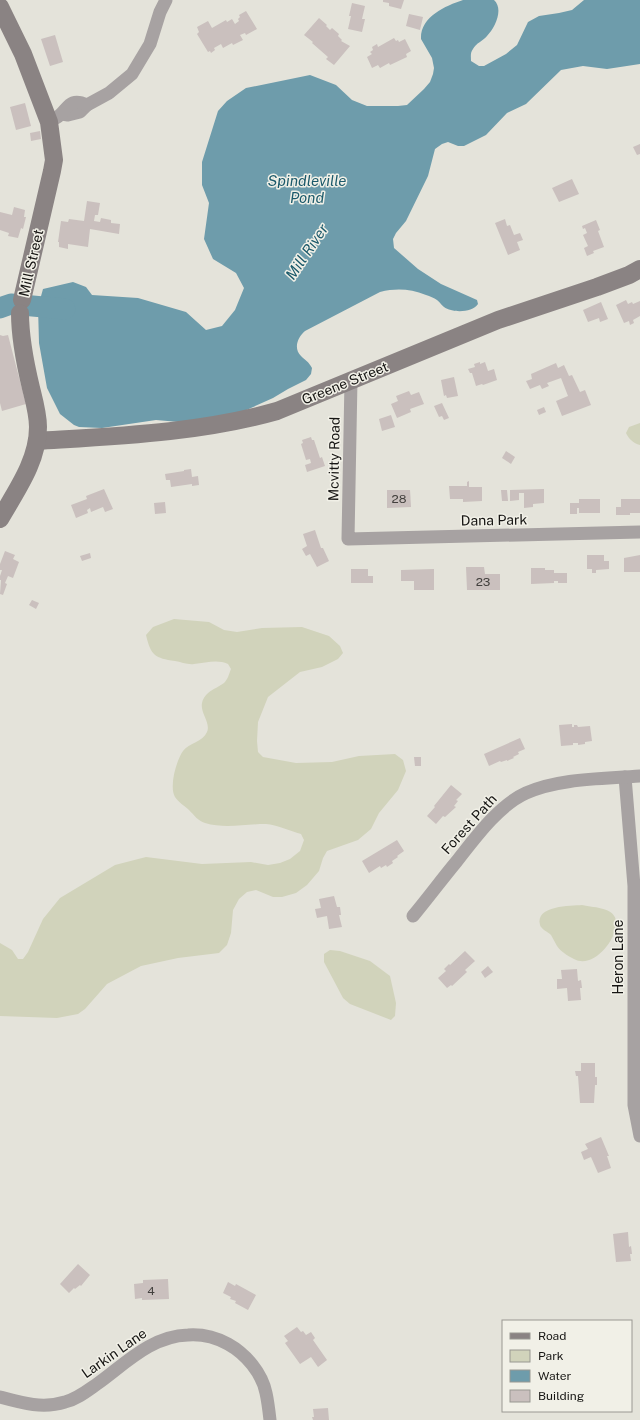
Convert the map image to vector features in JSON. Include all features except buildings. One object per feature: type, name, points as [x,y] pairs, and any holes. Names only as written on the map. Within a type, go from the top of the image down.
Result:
[{"type":"street","points":[[56,118],[80,112],[86,105],[109,93],[132,74],[150,44],[160,12],[166,0]]},
{"type":"street","name":"Mill Street","points":[[0,7],[56,118],[52,171],[21,306],[20,328],[25,364],[38,426],[37,441],[27,471],[0,519]]},
{"type":"street","name":"Greene Street","points":[[37,441],[95,438],[228,423],[277,411],[498,320],[597,287],[629,275],[640,269]]},
{"type":"street","name":"Mcvitty Road","points":[[348,538],[351,380]]},
{"type":"street","name":"Dana Park","points":[[348,538],[640,532]]},
{"type":"street","name":"Forest Path","points":[[413,916],[475,838],[496,815],[511,802],[525,793],[560,782],[640,776]]},
{"type":"street","name":"Heron Lane","points":[[625,777],[634,913],[634,1105],[640,1136]]},
{"type":"street","name":"Larkin Lane","points":[[0,1397],[22,1403],[48,1406],[66,1402],[84,1394],[144,1348],[160,1339],[174,1336],[209,1336],[221,1340],[232,1347],[249,1362],[261,1378],[266,1393],[270,1420]]},
{"type":"green space","points":[[640,423],[640,445],[628,437],[626,433],[629,427]]},
{"type":"green space","points":[[174,619],[209,622],[224,630],[237,632],[262,628],[302,627],[329,636],[340,646],[343,653],[338,659],[322,667],[300,672],[268,697],[258,722],[258,752],[263,757],[296,763],[332,762],[359,756],[395,754],[403,760],[406,771],[398,790],[379,813],[371,829],[358,840],[327,851],[319,871],[307,885],[296,893],[282,897],[273,897],[256,890],[247,892],[239,899],[233,910],[231,933],[227,945],[219,953],[178,958],[141,966],[107,984],[85,1009],[78,1014],[57,1018],[0,1016],[0,943],[12,950],[18,959],[23,959],[28,952],[43,919],[60,898],[115,865],[146,857],[202,864],[251,862],[268,865],[280,863],[290,859],[300,851],[304,840],[301,834],[266,824],[220,826],[205,823],[198,819],[175,797],[173,793],[173,781],[180,755],[186,748],[202,738],[208,729],[208,725],[202,710],[203,699],[208,693],[224,683],[231,669],[228,664],[224,663],[216,662],[189,664],[163,659],[155,655],[150,648],[146,635],[153,627]]},
{"type":"green space","points":[[582,905],[599,908],[610,912],[614,915],[616,926],[611,940],[601,953],[588,960],[581,961],[572,958],[560,950],[551,935],[540,925],[540,918],[548,910],[563,906]]},
{"type":"green space","points":[[330,950],[340,951],[370,961],[390,976],[396,1003],[395,1016],[391,1020],[350,1004],[343,998],[324,962],[324,954]]},
{"type":"water","name":"Spindleville Pond","points":[[463,0],[494,0],[497,4],[498,13],[493,28],[485,38],[474,47],[471,54],[471,61],[479,66],[484,66],[506,54],[517,45],[528,22],[539,16],[572,10],[584,0],[640,0],[640,64],[607,69],[583,66],[561,70],[526,104],[507,113],[486,135],[464,146],[458,146],[448,142],[435,149],[428,176],[406,221],[393,239],[394,248],[418,269],[441,284],[477,300],[478,304],[471,309],[457,311],[448,309],[433,298],[414,291],[392,290],[380,292],[302,333],[297,343],[297,350],[312,368],[311,374],[306,380],[273,398],[233,416],[179,422],[156,420],[102,428],[79,427],[60,414],[47,388],[39,343],[38,307],[43,289],[73,282],[86,287],[92,295],[138,298],[186,312],[206,330],[222,326],[235,310],[244,288],[236,273],[213,259],[204,239],[209,203],[202,185],[202,162],[218,111],[227,101],[246,88],[310,75],[336,85],[352,100],[367,106],[407,105],[430,82],[433,74],[434,68],[432,58],[421,39],[425,24],[442,9]]},
{"type":"waterway","name":"Mill River","points":[[0,308],[11,304],[65,309]]}]
